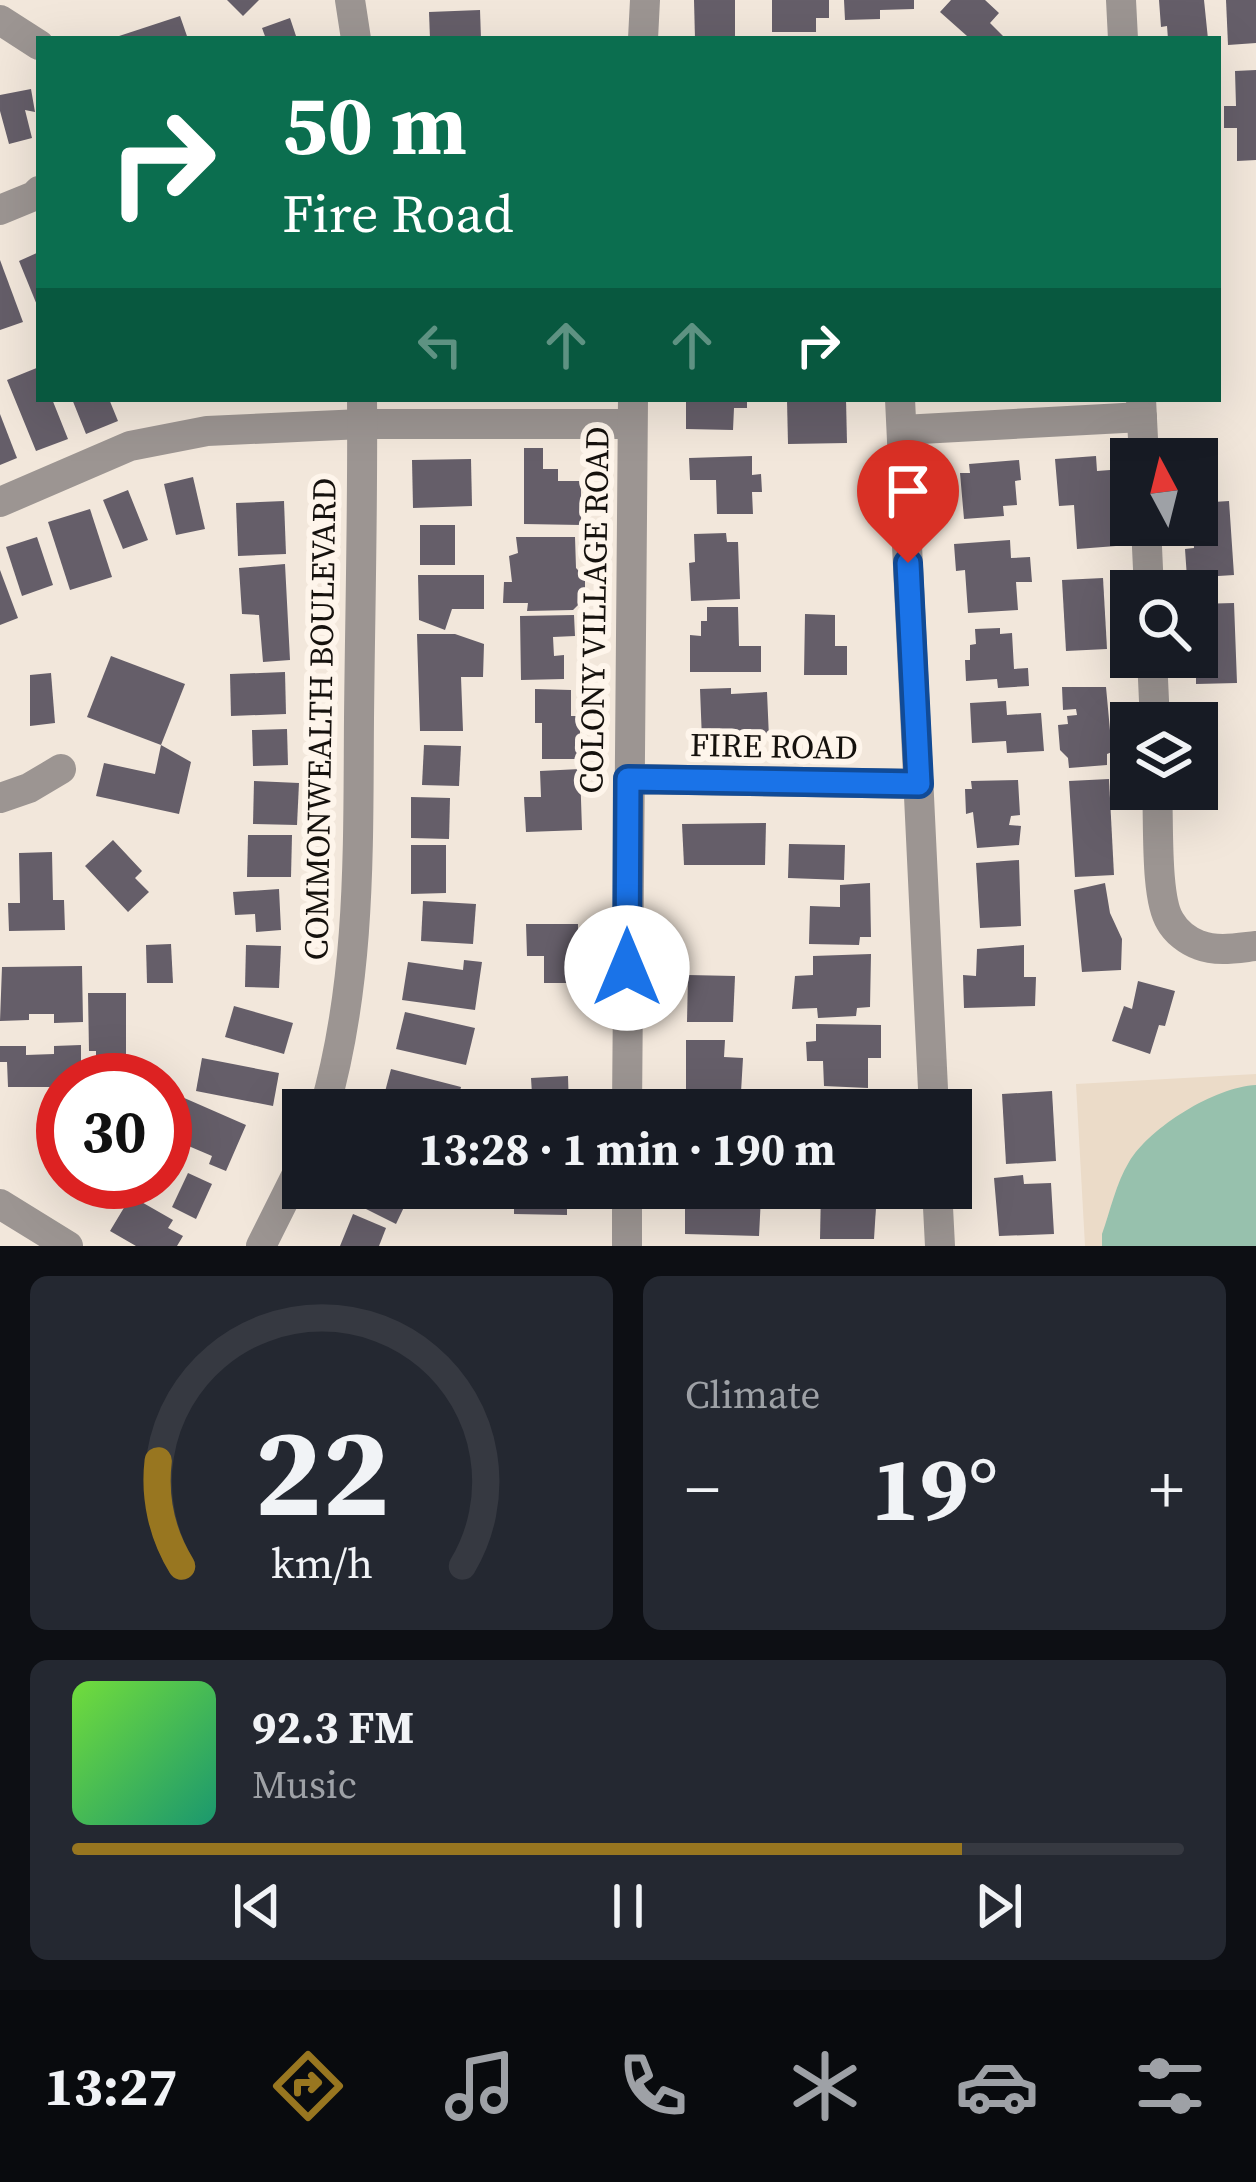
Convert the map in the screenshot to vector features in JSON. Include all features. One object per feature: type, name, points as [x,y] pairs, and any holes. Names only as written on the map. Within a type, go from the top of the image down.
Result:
[{"type":"street","points":[[350,0],[356,36]]},
{"type":"street","points":[[643,36],[645,0]]},
{"type":"street","points":[[1121,0],[1123,36]]},
{"type":"street","points":[[0,20],[36,43]]},
{"type":"street","points":[[0,210],[36,194]]},
{"type":"street","points":[[933,1089],[901,415],[1141,408],[1143,438]]},
{"type":"street","points":[[0,502],[130,446],[207,431],[362,412],[632,412]]},
{"type":"street","name":"COMMONWEALTH BOULEVARD","points":[[330,1089],[340,1054],[358,868],[362,412]]},
{"type":"street","name":"COLONY VILLAGE ROAD","points":[[627,1089],[632,412]]},
{"type":"street","points":[[0,798],[62,770]]},
{"type":"street","name":"FIRE ROAD","points":[[628,779],[919,784]]},
{"type":"street","points":[[1158,810],[1162,902],[1169,920],[1198,945],[1217,949],[1256,946]]},
{"type":"street","points":[[260,1246],[282,1203]]},
{"type":"street","points":[[0,1204],[68,1246]]},
{"type":"street","points":[[627,1209],[627,1246]]},
{"type":"street","points":[[939,1209],[940,1246]]},
{"type":"shaded area","points":[[1256,1074],[1256,1246],[1085,1246],[1076,1084]]},
{"type":"green space","points":[[1256,1085],[1256,1246],[1102,1246],[1117,1188],[1129,1162],[1152,1135],[1203,1101]]},
{"type":"building","points":[[227,0],[259,0],[243,16]]},
{"type":"building","points":[[694,0],[735,0],[735,36],[695,36]]},
{"type":"building","points":[[772,0],[829,0],[829,18],[816,18],[816,32],[772,32]]},
{"type":"building","points":[[844,0],[914,0],[914,9],[880,10],[880,19],[845,20]]},
{"type":"building","points":[[951,0],[985,0],[999,13],[990,23],[1003,36],[967,36],[940,12]]},
{"type":"building","points":[[1159,0],[1204,0],[1208,36],[1168,36],[1167,26],[1161,27]]},
{"type":"building","points":[[1226,0],[1256,0],[1256,43],[1228,45]]},
{"type":"building","points":[[480,10],[481,36],[430,36],[429,12]]},
{"type":"building","points":[[180,16],[187,36],[119,36]]},
{"type":"building","points":[[290,18],[296,36],[265,36],[262,28]]},
{"type":"building","points":[[1256,70],[1256,160],[1237,161],[1237,128],[1224,128],[1224,106],[1236,106],[1235,71]]},
{"type":"building","points":[[31,89],[35,112],[25,110],[32,138],[9,144],[0,95]]},
{"type":"building","points":[[36,253],[36,303],[19,261]]},
{"type":"building","points":[[0,260],[23,322],[0,330]]},
{"type":"building","points":[[36,368],[36,402],[53,402],[68,439],[36,451],[7,380]]},
{"type":"building","points":[[73,402],[110,402],[118,421],[86,434]]},
{"type":"building","points":[[686,402],[747,402],[747,408],[734,408],[733,430],[686,429]]},
{"type":"building","points":[[787,402],[846,402],[847,443],[788,444]]},
{"type":"building","points":[[0,414],[17,458],[0,465]]},
{"type":"building","points":[[524,448],[543,448],[543,469],[558,469],[558,481],[581,481],[581,525],[524,524]]},
{"type":"building","points":[[752,456],[752,475],[761,474],[762,492],[752,492],[753,514],[717,514],[716,480],[690,480],[689,458]]},
{"type":"building","points":[[1096,456],[1097,471],[1110,470],[1110,546],[1116,546],[1077,549],[1074,505],[1059,506],[1055,459]]},
{"type":"building","points":[[471,459],[472,506],[413,508],[412,460]]},
{"type":"building","points":[[1019,460],[1017,505],[1003,506],[1004,516],[964,519],[960,473],[970,473],[969,464]]},
{"type":"building","points":[[193,477],[205,529],[176,535],[164,484]]},
{"type":"building","points":[[128,490],[148,540],[123,549],[103,500]]},
{"type":"building","points":[[284,501],[286,554],[238,556],[236,503]]},
{"type":"building","points":[[1229,501],[1234,575],[1186,570],[1185,549],[1218,546],[1218,502]]},
{"type":"building","points":[[90,509],[112,577],[70,590],[48,522]]},
{"type":"building","points":[[420,525],[455,525],[455,565],[420,565]]},
{"type":"building","points":[[726,533],[727,542],[738,542],[740,599],[691,601],[689,563],[695,562],[694,534]]},
{"type":"building","points":[[37,537],[53,585],[22,596],[6,547]]},
{"type":"building","points":[[516,537],[575,537],[576,568],[585,577],[585,598],[573,610],[527,611],[528,603],[503,603],[504,582],[512,582],[509,556],[518,553]]},
{"type":"building","points":[[1010,540],[1011,558],[1030,557],[1032,582],[1016,582],[1018,610],[968,613],[965,570],[956,571],[954,544]]},
{"type":"building","points":[[285,564],[290,660],[263,662],[259,615],[242,614],[239,568]]},
{"type":"building","points":[[0,570],[18,618],[0,625]]},
{"type":"building","points":[[418,575],[484,575],[484,609],[452,609],[445,630],[419,620]]},
{"type":"building","points":[[1103,578],[1107,649],[1066,651],[1062,580]]},
{"type":"building","points":[[1218,603],[1234,603],[1237,683],[1196,684],[1196,678],[1218,678]]},
{"type":"building","points":[[707,607],[738,607],[739,646],[761,646],[761,672],[690,672],[690,635],[701,636]]},
{"type":"building","points":[[805,614],[835,615],[835,646],[847,646],[847,675],[804,675]]},
{"type":"building","points":[[574,615],[575,636],[553,637],[554,656],[564,655],[564,679],[521,680],[520,616]]},
{"type":"building","points":[[1000,628],[1000,634],[1012,633],[1014,669],[1028,668],[1029,686],[998,688],[997,679],[966,681],[965,660],[970,660],[970,645],[976,644],[975,629]]},
{"type":"building","points":[[417,634],[455,634],[484,644],[483,677],[461,677],[463,731],[420,731]]},
{"type":"building","points":[[111,656],[185,684],[161,745],[87,717]]},
{"type":"building","points":[[285,672],[286,714],[231,716],[230,674]]},
{"type":"building","points":[[51,673],[55,723],[30,726],[30,675]]},
{"type":"building","points":[[1062,687],[1106,687],[1107,765],[1069,768],[1060,750],[1058,725],[1068,724],[1067,716],[1077,715],[1076,709],[1063,710]]},
{"type":"building","points":[[731,688],[731,694],[767,692],[769,738],[731,740],[731,731],[714,732],[714,739],[702,740],[700,689]]},
{"type":"building","points":[[535,689],[571,690],[571,716],[580,716],[580,759],[542,759]]},
{"type":"building","points":[[1006,701],[1007,715],[1041,713],[1044,751],[1007,753],[1006,741],[972,743],[970,703]]},
{"type":"building","points":[[287,729],[288,765],[253,766],[252,730]]},
{"type":"building","points":[[161,745],[191,762],[179,814],[96,796],[104,763],[155,774]]},
{"type":"building","points":[[424,745],[461,746],[459,786],[422,785]]},
{"type":"building","points":[[580,769],[582,830],[526,832],[524,797],[541,797],[540,771]]},
{"type":"building","points":[[1109,779],[1114,875],[1075,877],[1069,781]]},
{"type":"building","points":[[1018,780],[1020,815],[1011,816],[1009,825],[1021,826],[1019,845],[977,848],[973,812],[966,814],[965,789],[972,789],[971,781]]},
{"type":"building","points":[[254,781],[299,783],[297,825],[253,824]]},
{"type":"building","points":[[411,797],[450,798],[449,839],[411,838]]},
{"type":"building","points":[[766,823],[765,865],[684,865],[682,824]]},
{"type":"building","points":[[248,835],[292,835],[291,877],[247,877]]},
{"type":"building","points":[[113,840],[142,871],[135,878],[149,892],[128,912],[85,866]]},
{"type":"building","points":[[789,844],[845,845],[844,880],[788,878]]},
{"type":"building","points":[[411,845],[446,845],[446,893],[411,894]]},
{"type":"building","points":[[52,852],[53,900],[64,900],[65,930],[9,931],[8,903],[20,903],[19,853]]},
{"type":"building","points":[[1019,860],[1021,926],[980,928],[976,863]]},
{"type":"building","points":[[870,883],[871,937],[860,937],[859,945],[809,944],[810,906],[840,907],[840,885]]},
{"type":"building","points":[[1105,883],[1110,913],[1122,939],[1121,970],[1082,972],[1074,890]]},
{"type":"building","points":[[279,889],[281,930],[256,932],[255,914],[235,915],[233,892]]},
{"type":"building","points":[[423,901],[476,904],[473,944],[421,941]]},
{"type":"building","points":[[526,924],[578,924],[578,983],[544,983],[544,956],[527,956]]},
{"type":"building","points":[[171,944],[173,983],[147,983],[146,945]]},
{"type":"building","points":[[246,945],[281,946],[279,988],[245,987]]},
{"type":"building","points":[[1024,945],[1024,977],[1036,977],[1035,1006],[964,1008],[963,975],[976,976],[977,949]]},
{"type":"building","points":[[871,954],[870,1007],[857,1008],[856,1016],[818,1018],[817,1008],[792,1009],[795,976],[813,975],[813,956]]},
{"type":"building","points":[[464,960],[482,962],[475,1010],[402,1000],[408,962],[463,970]]},
{"type":"building","points":[[82,966],[83,1022],[54,1023],[54,1014],[0,1021],[2,967]]},
{"type":"building","points":[[688,975],[735,976],[733,1022],[687,1022]]},
{"type":"building","points":[[1138,981],[1175,991],[1165,1026],[1159,1025],[1150,1054],[1112,1041],[1124,1006],[1132,1009]]},
{"type":"building","points":[[88,993],[126,993],[126,1053],[89,1051]]},
{"type":"building","points":[[234,1006],[293,1023],[284,1054],[225,1037]]},
{"type":"building","points":[[405,1012],[475,1028],[466,1065],[396,1049]]},
{"type":"building","points":[[816,1024],[881,1025],[881,1058],[868,1058],[868,1088],[824,1086],[823,1061],[807,1061],[806,1042],[816,1041]]},
{"type":"building","points":[[686,1040],[725,1040],[724,1057],[743,1058],[741,1089],[686,1089]]},
{"type":"building","points":[[81,1045],[81,1053],[54,1053],[54,1046]]},
{"type":"building","points":[[0,1046],[26,1046],[26,1055],[36,1055],[36,1087],[8,1087],[7,1062],[0,1062]]},
{"type":"building","points":[[202,1058],[279,1073],[273,1106],[196,1091]]},
{"type":"building","points":[[391,1069],[461,1087],[460,1089],[386,1089]]},
{"type":"building","points":[[568,1076],[568,1089],[532,1089],[531,1078]]},
{"type":"building","points":[[1052,1091],[1056,1161],[1006,1164],[1002,1094]]},
{"type":"building","points":[[192,1101],[246,1125],[226,1171],[209,1164],[212,1156],[192,1147]]},
{"type":"building","points":[[192,1175],[212,1184],[196,1219],[176,1209],[192,1209]]},
{"type":"building","points":[[1023,1175],[1024,1184],[1051,1183],[1054,1234],[999,1236],[994,1178]]},
{"type":"building","points":[[123,1209],[154,1209],[173,1220],[168,1228],[183,1236],[177,1246],[136,1246],[110,1231]]},
{"type":"building","points":[[366,1209],[403,1209],[396,1224]]},
{"type":"building","points":[[514,1209],[567,1209],[567,1215],[514,1214]]},
{"type":"building","points":[[685,1209],[760,1209],[759,1236],[685,1234]]},
{"type":"building","points":[[821,1209],[876,1209],[874,1239],[820,1239]]},
{"type":"building","points":[[353,1214],[386,1228],[379,1246],[340,1246]]},
{"type":"route","points":[[627,968],[628,779],[919,784],[908,563]]}]
